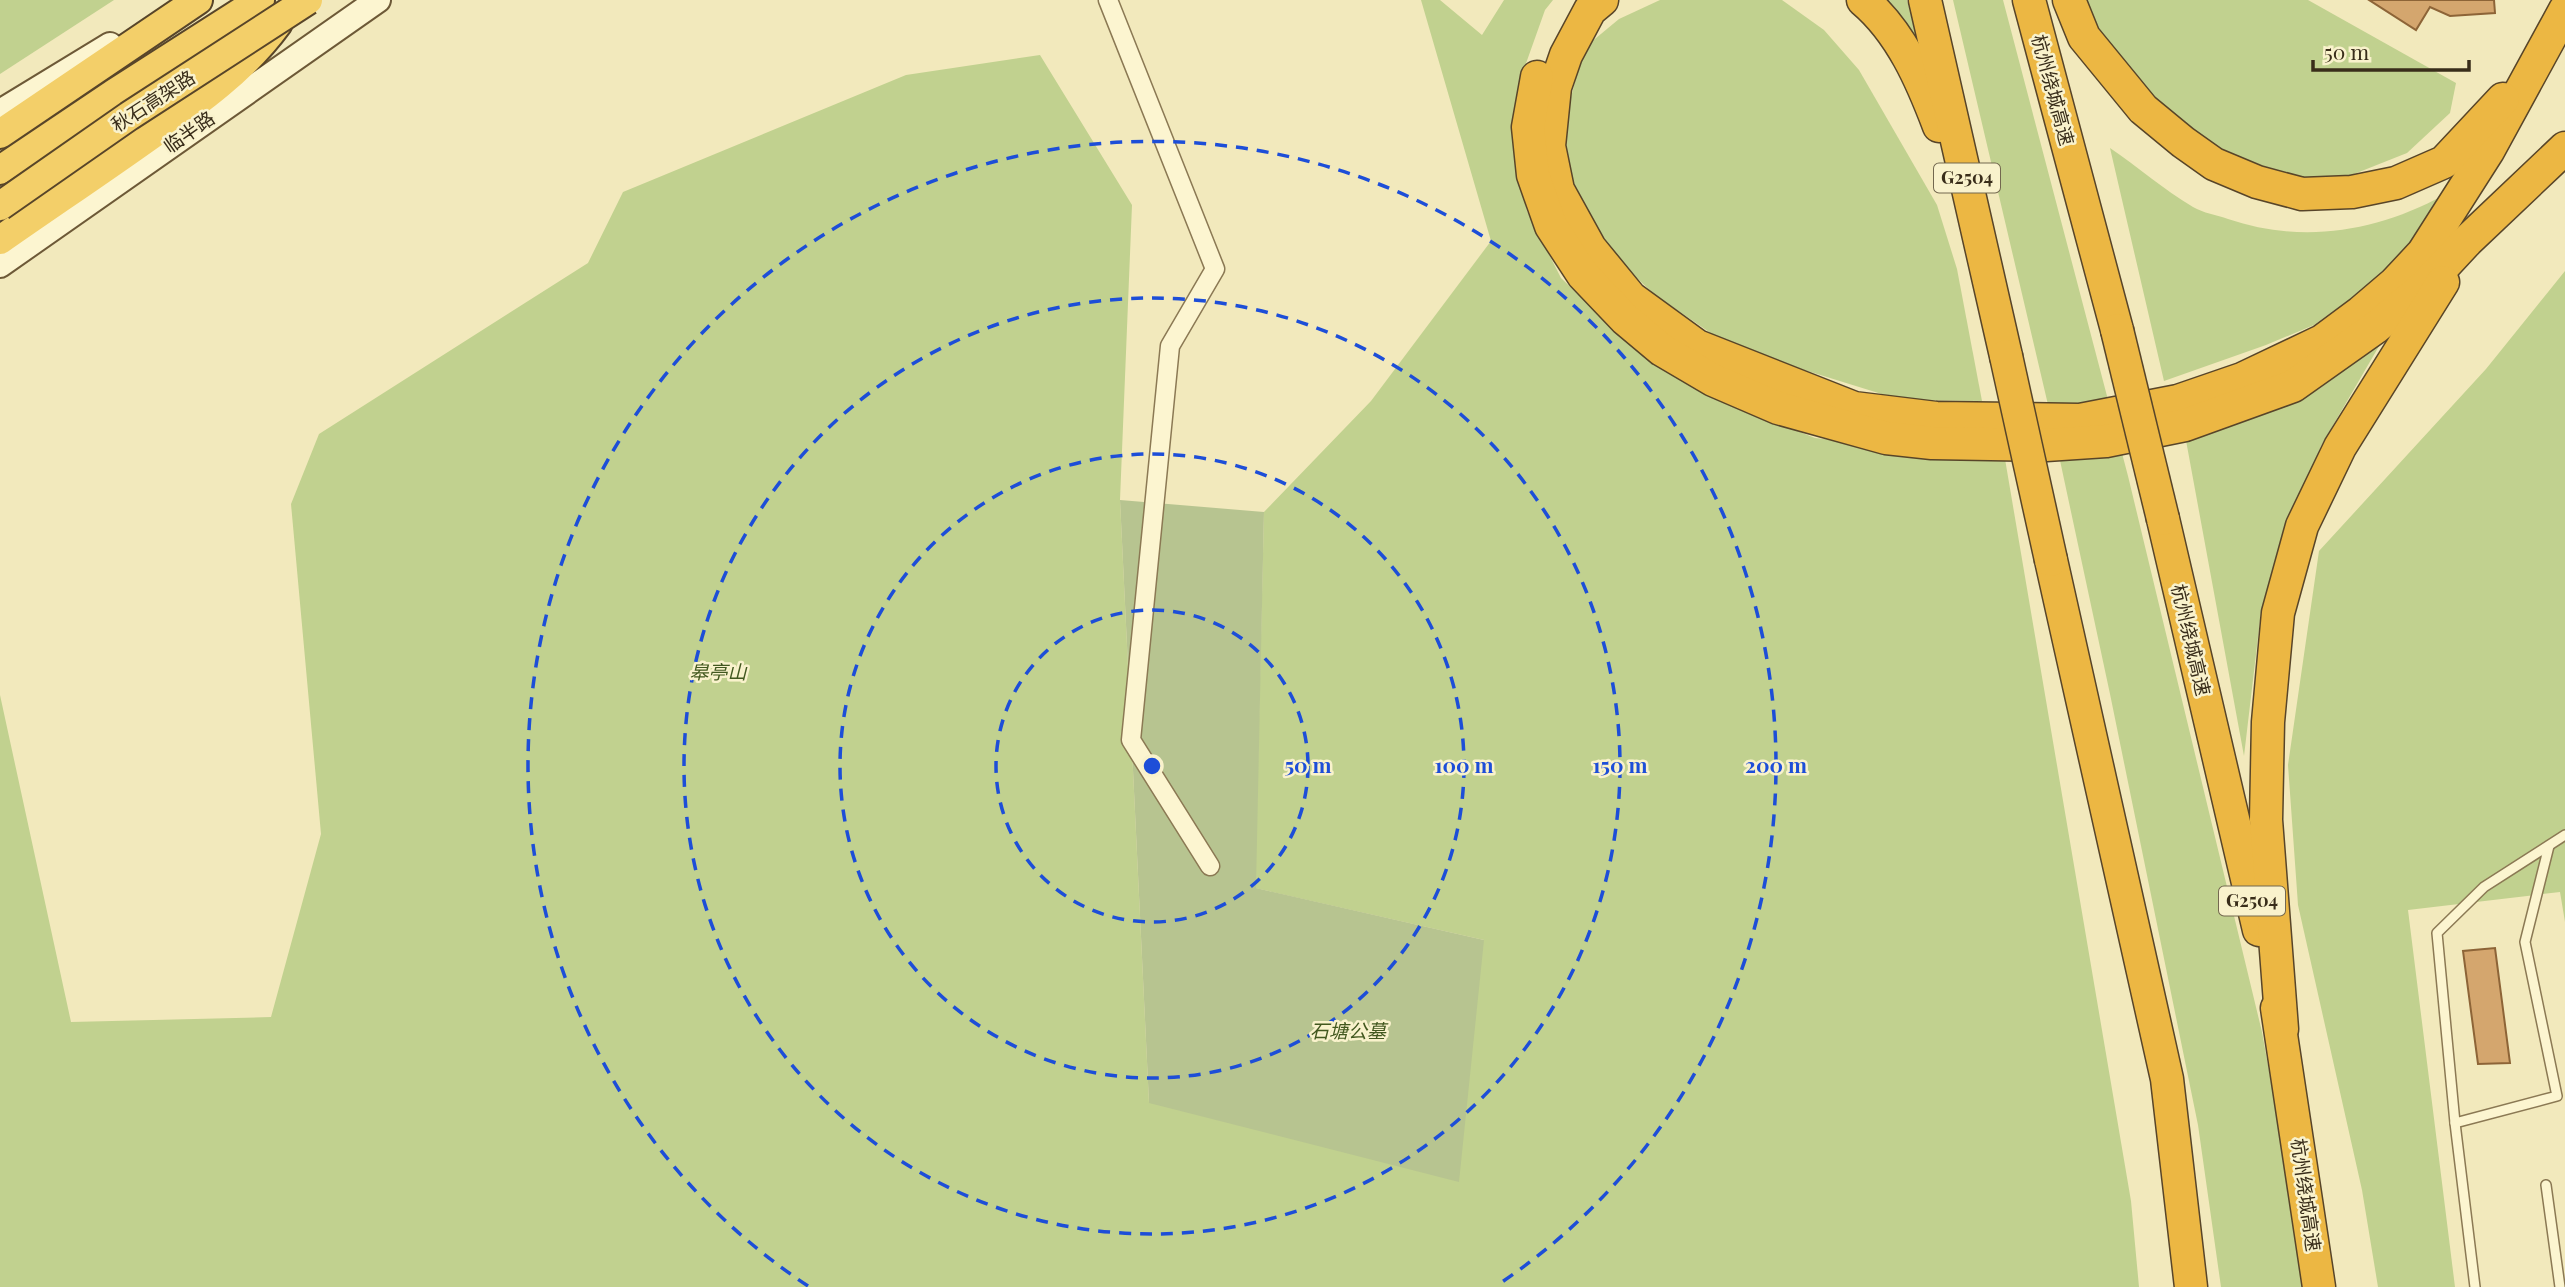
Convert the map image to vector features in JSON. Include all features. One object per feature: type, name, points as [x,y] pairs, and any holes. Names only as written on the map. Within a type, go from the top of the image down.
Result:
[{"type":"highway","points":[[0,134],[198,0]]},
{"type":"highway","name":"秋石高架路","points":[[0,170],[260,0]]},
{"type":"highway","points":[[0,240],[136,146],[224,80],[266,40],[295,0]]},
{"type":"highway","name":"秋石高架路","points":[[0,206],[129,116],[308,0]]},
{"type":"highway","points":[[1574,0],[1535,83],[1528,127],[1533,175],[1551,226],[1583,275],[1625,319],[1662,350],[1713,380],[1778,408],[1886,438],[1932,443],[2080,443],[2106,440],[2185,425],[2293,386],[2375,328],[2426,285],[2467,241],[2565,148]]},
{"type":"highway","points":[[1602,0],[1590,10],[1566,55],[1555,87],[1549,146],[1558,190],[1590,248],[1631,298],[1697,346],[1854,408],[1936,418],[2080,420],[2178,401],[2242,379],[2322,341],[2395,284],[2423,253],[2488,151],[2565,10]]},
{"type":"highway","points":[[1863,0],[1901,43],[1922,83],[1978,226]]},
{"type":"highway","name":"G2504","points":[[1925,0],[1978,226],[2167,1079],[2191,1287]]},
{"type":"highway","name":"杭州绕城高速","points":[[2029,0],[2117,330],[2282,1029],[2319,1287]]},
{"type":"highway","points":[[2069,0],[2084,37],[2143,109],[2214,164],[2258,182],[2302,194],[2352,192],[2396,183],[2444,162],[2495,108],[2541,51]]},
{"type":"highway","points":[[2282,1029],[2266,820],[2268,722],[2278,614],[2302,526],[2340,447],[2416,328],[2467,241]]},
{"type":"main road","points":[[0,112],[182,0]]},
{"type":"main road","name":"临半路","points":[[0,265],[378,0]]},
{"type":"street","points":[[1108,0],[1215,269],[1170,346],[1131,740],[1210,866]]},
{"type":"lane","points":[[2475,1287],[2455,1123],[2437,933],[2484,887],[2565,835]]},
{"type":"lane","points":[[2455,1123],[2557,1096],[2525,942],[2549,846]]},
{"type":"lane","points":[[2546,1185],[2560,1287]]},
{"type":"green space","points":[[0,0],[114,0],[0,74]]},
{"type":"green space","name":"皋亭山","points":[[1421,0],[1440,0],[1482,35],[1504,0],[1553,0],[1545,10],[1519,83],[1513,144],[1527,211],[1561,278],[1639,353],[1730,404],[1815,438],[2005,459],[2131,1201],[2139,1287],[0,1287],[0,695],[71,1022],[271,1017],[321,834],[291,504],[319,434],[588,263],[623,192],[906,75],[1040,55],[1132,205],[1120,500],[1149,1103],[1484,940],[1255,888],[1264,512],[1371,401],[1491,241]]},
{"type":"green space","points":[[1660,0],[1782,0],[1824,30],[1859,70],[1937,205],[1957,269],[1982,401],[1901,400],[1801,369],[1712,334],[1654,294],[1613,256],[1578,215],[1561,152],[1571,97],[1584,48],[1619,19]]},
{"type":"green space","points":[[1883,0],[1907,0],[1918,44]]},
{"type":"green space","points":[[1953,0],[2003,0],[2128,476],[2262,1032],[2308,1287],[2221,1287],[2198,1125],[2110,694],[2049,409]]},
{"type":"green space","points":[[2080,0],[2308,0],[2456,83],[2450,113],[2407,153],[2344,178],[2288,180],[2205,144],[2159,109],[2116,56]]},
{"type":"green space","points":[[2110,148],[2197,209],[2256,227],[2283,231],[2311,232],[2365,225],[2392,218],[2444,195],[2406,253],[2378,279],[2314,325],[2164,381]]},
{"type":"green space","points":[[2565,271],[2565,922],[2560,892],[2408,910],[2455,1287],[2378,1287],[2362,1190],[2298,905],[2288,765],[2319,551],[2486,369]]},
{"type":"green space","points":[[2382,341],[2321,446],[2292,517],[2261,612],[2244,756],[2185,435],[2251,419],[2319,389]]},
{"type":"green space","name":"石塘公墓","points":[[1120,500],[1264,512],[1256,888],[1484,940],[1459,1182],[1149,1103]]},
{"type":"building","points":[[2369,0],[2494,0],[2495,13],[2450,16],[2430,7],[2416,30]]},
{"type":"building","points":[[2495,948],[2510,1063],[2478,1064],[2463,951]]}]
